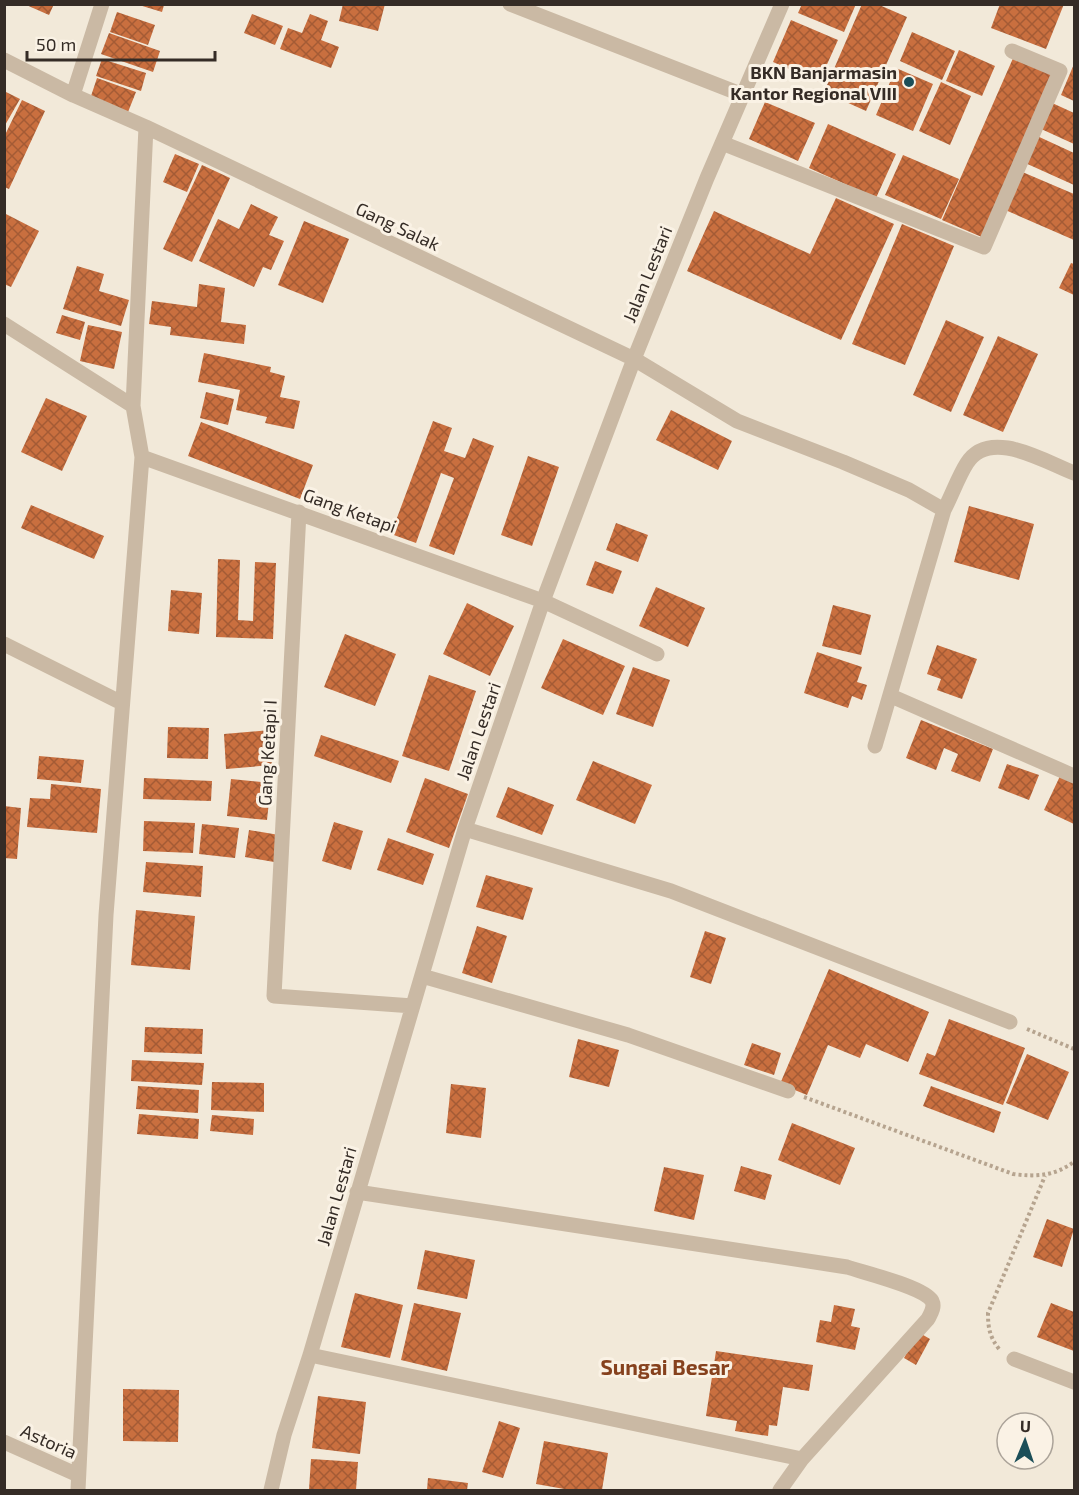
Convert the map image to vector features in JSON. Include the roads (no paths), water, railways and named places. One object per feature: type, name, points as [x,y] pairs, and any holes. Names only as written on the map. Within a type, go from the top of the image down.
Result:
[{"type":"street","points":[[74,95],[102,4]]},
{"type":"street","points":[[510,4],[743,95]]},
{"type":"street","name":"Jalan Lestari","points":[[271,1491],[284,1435],[310,1355],[465,829],[543,601],[634,359],[722,143],[782,4]]},
{"type":"street","points":[[722,143],[984,247],[1060,71],[1012,51]]},
{"type":"street","name":"Gang Salak","points":[[4,60],[634,359],[737,421],[909,490],[944,510]]},
{"type":"street","points":[[78,1483],[106,915],[142,457],[133,406],[146,127]]},
{"type":"street","points":[[4,324],[133,406]]},
{"type":"street","points":[[875,746],[944,510],[968,461],[979,451],[992,447],[1012,447],[1074,473]]},
{"type":"street","name":"Gang Ketapi","points":[[142,457],[543,601],[657,654]]},
{"type":"street","name":"Gang Ketapi I","points":[[299,512],[274,996],[413,1006]]},
{"type":"street","points":[[4,644],[122,703]]},
{"type":"street","points":[[891,696],[1074,776]]},
{"type":"street","points":[[465,829],[671,891],[1010,1022]]},
{"type":"street","points":[[422,976],[628,1035],[788,1091]]},
{"type":"street","points":[[357,1192],[847,1267],[919,1289],[931,1300],[933,1307],[928,1319],[802,1459],[780,1491]]},
{"type":"street","points":[[310,1355],[802,1459]]},
{"type":"street","points":[[1014,1359],[1074,1382]]},
{"type":"street","name":"Astoria","points":[[4,1442],[78,1483]]},
{"type":"place","name":"BKN Banjarmasin Kantor Regional VIII","points":[[909,82]]},
{"type":"district","name":"Sungai Besar","points":[[665,1366]]}]
